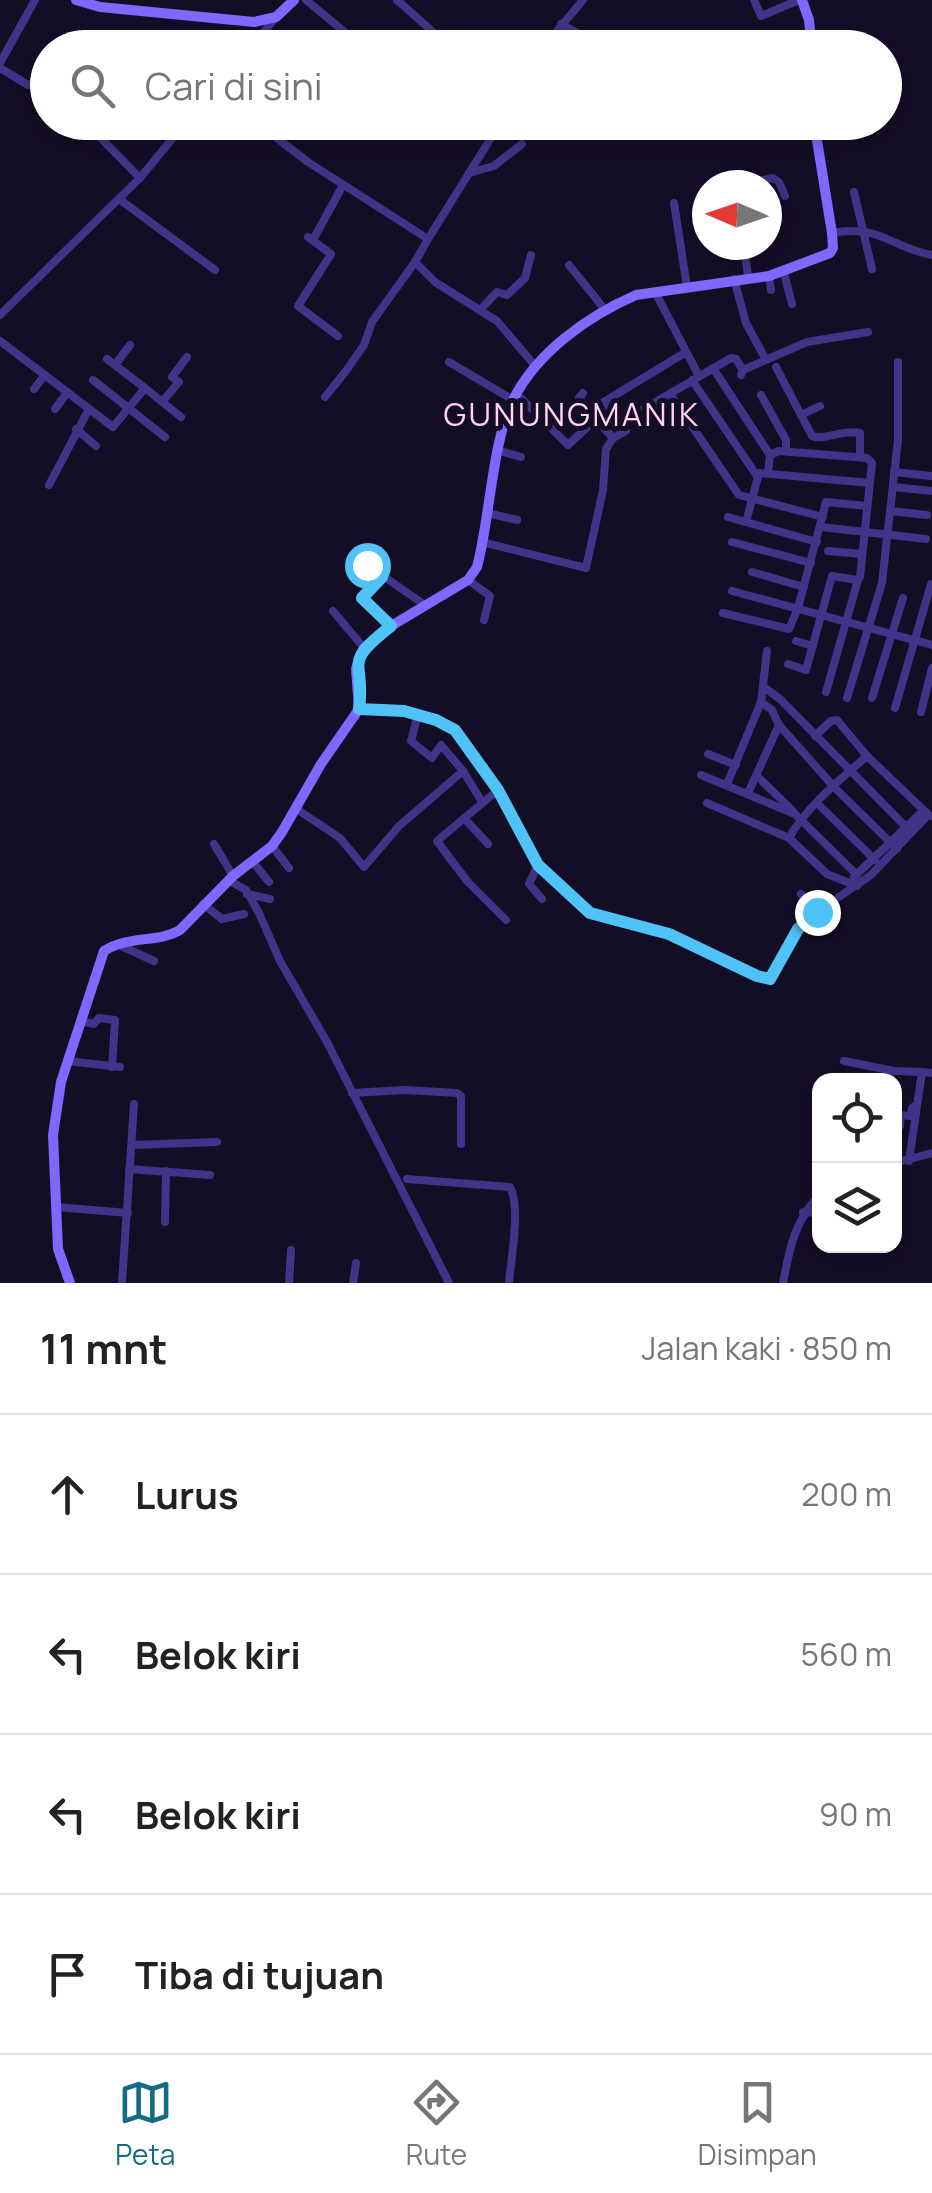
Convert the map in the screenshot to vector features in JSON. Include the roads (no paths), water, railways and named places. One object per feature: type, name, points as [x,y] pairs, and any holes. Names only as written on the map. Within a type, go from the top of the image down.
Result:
[{"type":"street","points":[[30,84],[0,66],[34,0]]},
{"type":"street","points":[[76,0],[100,6],[254,22],[276,17]]},
{"type":"street","points":[[265,30],[294,0]]},
{"type":"street","points":[[306,0],[342,30]]},
{"type":"street","points":[[397,0],[431,30]]},
{"type":"street","points":[[556,30],[583,0]]},
{"type":"street","points":[[754,0],[761,16],[801,0],[810,30]]},
{"type":"street","points":[[561,24],[572,30]]},
{"type":"street","points":[[103,140],[140,178]]},
{"type":"street","points":[[2,309],[140,178],[171,140]]},
{"type":"street","points":[[281,140],[428,240]]},
{"type":"street","points":[[325,398],[364,345],[372,322],[415,262],[490,140]]},
{"type":"street","points":[[70,1283],[58,1249],[53,1135],[67,1061],[104,951],[140,937],[171,936],[230,878],[272,846],[359,709],[356,669],[364,648],[391,626],[468,580],[476,567],[515,397],[560,342],[636,296],[784,273],[830,254],[832,233],[817,140]]},
{"type":"street","points":[[469,173],[494,166],[522,144]]},
{"type":"street","points":[[338,336],[298,306],[331,254],[311,238],[343,185]]},
{"type":"street","points":[[782,189],[785,196]]},
{"type":"street","points":[[854,192],[872,269]]},
{"type":"street","points":[[119,198],[215,270]]},
{"type":"street","points":[[674,202],[687,288]]},
{"type":"street","points":[[832,233],[864,232],[932,255]]},
{"type":"street","points":[[480,310],[497,292],[508,294],[524,279],[531,255]]},
{"type":"street","points":[[746,260],[748,277]]},
{"type":"street","points":[[415,262],[436,282],[505,330],[536,367]]},
{"type":"street","points":[[568,265],[606,311]]},
{"type":"street","points":[[784,273],[792,304]]},
{"type":"street","points":[[768,276],[771,290]]},
{"type":"street","points":[[734,279],[746,323],[765,358]]},
{"type":"street","points":[[654,292],[696,378],[757,476],[746,522]]},
{"type":"street","points":[[604,402],[620,422],[734,357],[742,372],[806,342],[868,332]]},
{"type":"street","points":[[0,340],[113,427],[145,388]]},
{"type":"street","points":[[130,345],[111,362],[181,417]]},
{"type":"street","points":[[594,408],[686,352]]},
{"type":"street","points":[[162,402],[179,382],[172,378],[186,357]]},
{"type":"street","points":[[449,362],[515,397],[568,446],[596,419]]},
{"type":"street","points":[[847,698],[882,583],[898,440],[898,362]]},
{"type":"street","points":[[776,367],[814,438],[837,432],[860,433],[860,457]]},
{"type":"street","points":[[713,368],[770,455],[768,473]]},
{"type":"street","points":[[34,389],[44,375]]},
{"type":"street","points":[[93,380],[165,437]]},
{"type":"street","points":[[55,410],[67,393]]},
{"type":"street","points":[[583,393],[579,398],[613,438]]},
{"type":"street","points":[[670,394],[736,492],[822,522],[864,532],[926,538]]},
{"type":"street","points":[[761,394],[786,440],[786,451]]},
{"type":"street","points":[[801,415],[820,406]]},
{"type":"street","points":[[49,485],[89,409]]},
{"type":"street","points":[[76,429],[96,446]]},
{"type":"street","points":[[482,542],[586,568],[603,490],[605,455],[613,438],[626,431]]},
{"type":"street","points":[[500,450],[521,457]]},
{"type":"street","points":[[770,455],[786,451],[860,457],[872,462],[858,580],[826,692]]},
{"type":"street","points":[[894,472],[932,476]]},
{"type":"street","points":[[757,476],[768,473],[870,483]]},
{"type":"street","points":[[893,487],[932,491]]},
{"type":"street","points":[[723,613],[783,630],[792,626],[826,502],[867,506]]},
{"type":"street","points":[[890,511],[927,516]]},
{"type":"street","points":[[487,514],[517,520]]},
{"type":"street","points":[[728,516],[816,542]]},
{"type":"street","points":[[732,542],[811,563]]},
{"type":"street","points":[[378,551],[366,564],[424,606]]},
{"type":"street","points":[[828,551],[862,554]]},
{"type":"street","points":[[752,572],[804,587]]},
{"type":"street","points":[[788,664],[806,674],[828,576],[858,580]]},
{"type":"street","points":[[382,577],[361,597],[391,626]]},
{"type":"street","points":[[468,580],[490,596],[484,620]]},
{"type":"street","points":[[896,708],[931,584]]},
{"type":"street","points":[[732,591],[932,644]]},
{"type":"street","points":[[872,698],[903,598]]},
{"type":"street","points":[[333,611],[364,648]]},
{"type":"street","points":[[796,641],[813,646]]},
{"type":"street","points":[[727,784],[761,702],[767,651]]},
{"type":"street","points":[[920,712],[932,668]]},
{"type":"street","points":[[764,687],[907,828]]},
{"type":"street","points":[[761,702],[772,710],[779,725],[834,787],[894,846]]},
{"type":"street","points":[[359,709],[418,714],[455,730],[498,790],[538,865],[590,913],[669,934],[770,979],[798,929],[852,885],[927,814]]},
{"type":"street","points":[[418,714],[410,741],[432,758],[441,745],[482,802]]},
{"type":"street","points":[[815,736],[830,721],[837,720],[927,814]]},
{"type":"street","points":[[748,793],[779,725]]},
{"type":"street","points":[[730,742],[744,746]]},
{"type":"street","points":[[708,754],[736,765]]},
{"type":"street","points":[[789,838],[798,816],[818,804],[868,756]]},
{"type":"street","points":[[295,808],[340,838],[364,867],[400,826],[463,771]]},
{"type":"street","points":[[702,775],[798,816]]},
{"type":"street","points":[[757,776],[857,875]]},
{"type":"street","points":[[498,790],[438,841],[467,881],[506,920]]},
{"type":"street","points":[[707,802],[789,838],[827,874],[852,885]]},
{"type":"street","points":[[818,804],[875,860]]},
{"type":"street","points":[[852,885],[857,875],[927,814]]},
{"type":"street","points":[[464,818],[488,844]]},
{"type":"street","points":[[214,844],[230,878],[247,894],[449,1283]]},
{"type":"street","points":[[272,846],[290,868]]},
{"type":"street","points":[[252,862],[269,882]]},
{"type":"street","points":[[538,865],[529,884],[542,899]]},
{"type":"street","points":[[247,894],[270,899]]},
{"type":"street","points":[[800,894],[817,912]]},
{"type":"street","points":[[204,904],[222,919],[244,914]]},
{"type":"street","points":[[117,944],[154,962]]},
{"type":"street","points":[[67,1061],[116,1067],[115,1020],[99,1018],[94,1024],[79,1021]]},
{"type":"street","points":[[844,1061],[894,1071],[927,1072],[909,1160]]},
{"type":"street","points":[[352,1094],[404,1090],[457,1093],[461,1096],[461,1144]]},
{"type":"street","points":[[122,1283],[134,1104]]},
{"type":"street","points":[[902,1115],[910,1116],[918,1104]]},
{"type":"street","points":[[132,1145],[216,1142]]},
{"type":"street","points":[[898,1163],[932,1153]]},
{"type":"street","points":[[129,1169],[210,1175]]},
{"type":"street","points":[[165,1222],[166,1171]]},
{"type":"street","points":[[407,1179],[510,1188],[514,1194],[514,1216],[509,1283]]},
{"type":"street","points":[[784,1283],[789,1250],[803,1212],[812,1203]]},
{"type":"street","points":[[56,1207],[128,1212]]},
{"type":"street","points":[[803,1212],[812,1213]]},
{"type":"street","points":[[290,1283],[291,1250]]},
{"type":"street","points":[[353,1283],[356,1263]]},
{"type":"district","name":"GUNUNGMANIK","points":[[572,414]]}]
